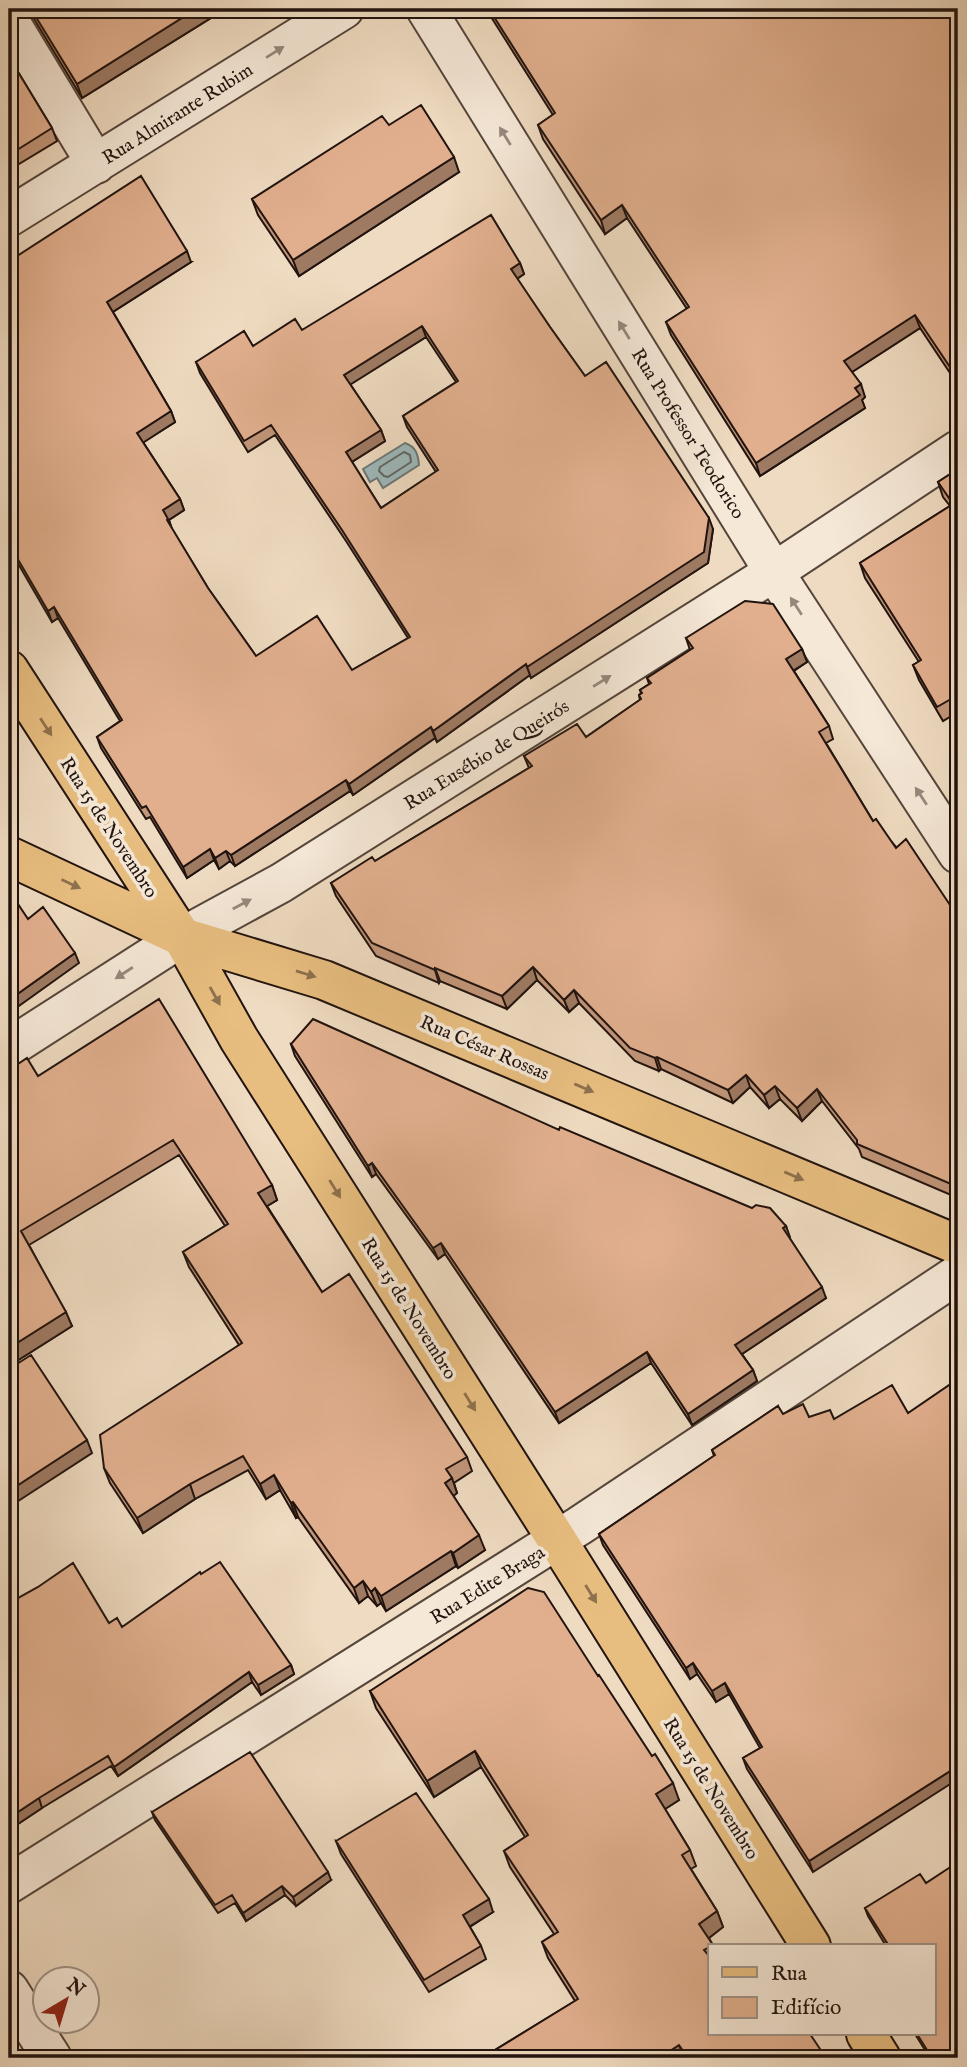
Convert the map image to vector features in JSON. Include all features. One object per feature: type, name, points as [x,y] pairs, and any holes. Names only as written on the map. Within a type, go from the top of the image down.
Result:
[{"type":"main road","name":"Rua 15 de Novembro","points":[[9,670],[182,937],[239,1039],[810,1944]]},
{"type":"main road","name":"Rua César Rossas","points":[[9,856],[182,937],[324,980],[958,1245]]},
{"type":"main road","points":[[867,2036],[881,2058]]},
{"type":"street","name":"Rua Almirante Rubim","points":[[9,217],[344,9]]},
{"type":"street","name":"Rua Professor Teodorico","points":[[426,9],[774,572],[958,854]]},
{"type":"street","points":[[9,20],[96,164]]},
{"type":"street","name":"Rua Eusébio de Queirós","points":[[9,1048],[182,937],[281,883],[774,572],[958,450]]},
{"type":"street","name":"Rua Edite Braga","points":[[9,1884],[557,1540],[958,1274]]},
{"type":"street","points":[[9,1990],[52,2058]]},
{"type":"water","points":[[405,443],[416,451],[419,465],[383,488],[377,478],[370,482],[363,469]]},
{"type":"building","points":[[31,9],[196,9],[77,84]]},
{"type":"building","points":[[489,9],[958,9],[958,379],[915,315],[844,361],[861,384],[855,388],[860,395],[756,463],[666,322],[689,307],[622,205],[601,220],[538,125],[555,113]]},
{"type":"building","points":[[9,57],[52,128],[9,155]]},
{"type":"building","points":[[421,105],[454,157],[293,260],[252,199],[382,116],[389,125]]},
{"type":"building","points":[[141,176],[187,251],[107,302],[171,411],[137,433],[180,499],[163,510],[167,520],[208,588],[256,656],[317,616],[352,670],[410,637],[271,425],[244,441],[196,362],[244,331],[253,346],[295,319],[302,330],[491,215],[520,263],[511,269],[585,376],[606,362],[709,518],[704,552],[527,667],[526,664],[433,731],[431,727],[349,784],[346,780],[231,855],[226,851],[215,858],[210,849],[183,867],[146,806],[142,808],[97,737],[122,720],[54,607],[48,611],[9,544],[9,250],[14,258]],"holes":[[[422,326],[458,381],[403,416],[438,470],[381,508],[346,452],[381,430],[344,375]]]},
{"type":"building","points":[[958,469],[958,695],[937,707],[913,665],[921,660],[860,563],[953,504],[938,482]]},
{"type":"building","points":[[745,601],[773,604],[802,649],[786,659],[829,726],[819,732],[873,821],[876,819],[896,848],[906,839],[958,917],[958,1187],[857,1144],[857,1140],[817,1089],[797,1108],[775,1086],[764,1095],[746,1075],[728,1090],[657,1057],[630,1048],[574,990],[564,1000],[533,967],[502,996],[372,943],[331,883],[372,857],[375,861],[532,766],[524,756],[577,724],[586,737],[641,699],[640,690],[651,683],[647,678],[693,648],[686,638]]},
{"type":"building","points":[[12,895],[28,919],[43,907],[75,953],[9,1000],[9,897]]},
{"type":"building","points":[[159,999],[272,1185],[258,1193],[322,1292],[349,1274],[467,1457],[446,1469],[452,1478],[445,1483],[479,1535],[381,1596],[375,1588],[371,1592],[363,1581],[354,1588],[293,1502],[291,1503],[274,1475],[260,1484],[243,1456],[190,1484],[137,1518],[104,1468],[100,1435],[242,1343],[183,1252],[228,1224],[173,1140],[21,1231],[66,1312],[9,1348],[9,1070],[27,1058],[38,1076]]},
{"type":"building","points":[[313,1019],[559,1130],[560,1127],[752,1208],[756,1205],[770,1208],[786,1226],[783,1228],[822,1287],[735,1345],[753,1370],[688,1414],[647,1352],[555,1412],[441,1243],[433,1248],[372,1163],[368,1166],[291,1044]]},
{"type":"building","points":[[31,1355],[87,1440],[9,1491],[9,1369]]},
{"type":"building","points":[[958,1379],[958,1766],[809,1861],[743,1758],[762,1747],[725,1683],[712,1691],[693,1663],[686,1668],[599,1534],[715,1455],[712,1450],[778,1406],[783,1414],[803,1404],[809,1417],[830,1410],[834,1419],[892,1385],[908,1413]]},
{"type":"building","points":[[220,1562],[291,1665],[258,1685],[249,1672],[114,1767],[108,1756],[9,1818],[9,1603],[73,1563],[109,1623],[117,1618],[122,1627],[200,1572],[201,1574]]},
{"type":"building","points":[[528,1588],[544,1592],[652,1756],[655,1754],[673,1783],[656,1794],[690,1850],[682,1855],[717,1911],[699,1924],[712,1944],[708,1944],[704,1950],[708,1955],[708,2036],[811,2036],[826,2058],[688,2058],[679,2045],[659,2058],[482,2058],[578,1999],[542,1942],[558,1932],[504,1851],[528,1835],[475,1751],[427,1781],[370,1691]]},
{"type":"building","points":[[250,1752],[328,1872],[293,1897],[282,1886],[243,1913],[232,1895],[215,1905],[152,1812]]},
{"type":"building","points":[[416,1793],[489,1899],[463,1915],[481,1946],[424,1980],[336,1841]]},
{"type":"building","points":[[958,1862],[958,2058],[932,2058],[918,2036],[936,2036],[936,1944],[888,1944],[865,1908],[920,1874],[926,1883]]}]
